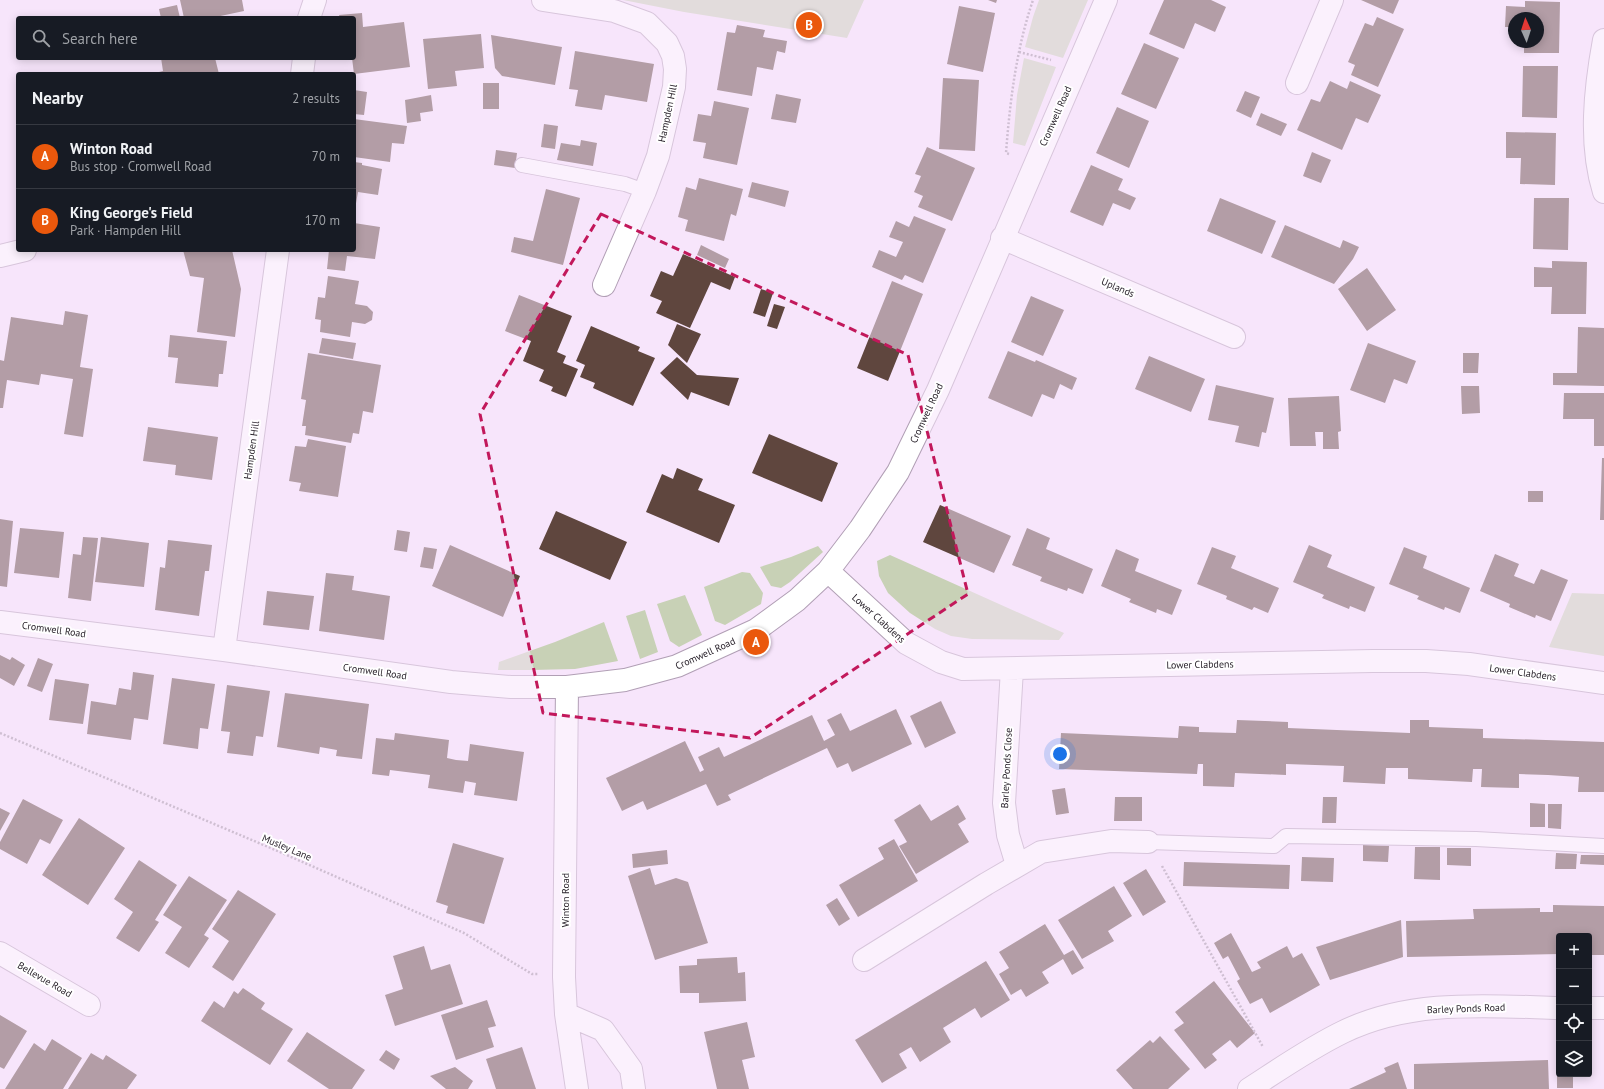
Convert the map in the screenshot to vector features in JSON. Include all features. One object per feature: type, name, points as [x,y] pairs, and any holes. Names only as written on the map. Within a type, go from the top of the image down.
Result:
[{"type":"street","points":[[310,16],[315,0]]},
{"type":"street","name":"Hampden Hill","points":[[543,0],[614,11],[647,23],[667,43],[673,56],[675,69],[674,87],[658,156],[645,191],[604,285]]},
{"type":"street","name":"Cromwell Road","points":[[0,622],[224,650],[451,682],[511,687],[567,687],[625,680],[677,666],[756,630],[797,600],[828,571],[860,529],[898,472],[938,390],[1002,238],[1106,0]]},
{"type":"street","points":[[1297,83],[1332,0]]},
{"type":"street","points":[[1604,40],[1596,95],[1595,118],[1597,153],[1604,192]]},
{"type":"street","points":[[302,72],[304,60]]},
{"type":"street","name":"Uplands","points":[[1002,238],[1234,337]]},
{"type":"street","points":[[0,256],[17,252]]},
{"type":"street","name":"Hampden Hill","points":[[224,650],[278,252]]},
{"type":"street","name":"Lower Clabdens","points":[[828,571],[906,643],[941,662],[963,669],[1374,660],[1426,661],[1469,664],[1604,683]]},
{"type":"street","name":"Barley Ponds Close","points":[[1012,669],[1004,803],[1008,835],[1017,865]]},
{"type":"street","name":"Winton Road","points":[[567,687],[564,977],[566,1014],[577,1089]]},
{"type":"street","points":[[864,960],[1017,865],[1041,852],[1111,841],[1148,842]]},
{"type":"street","name":"Bellevue Road","points":[[0,953],[89,1005]]},
{"type":"street","name":"Barley Ponds Road","points":[[1250,1089],[1307,1051],[1344,1031],[1380,1018],[1410,1011],[1448,1006],[1556,1008]]},
{"type":"street","points":[[1592,1008],[1604,1008]]},
{"type":"street","points":[[566,1014],[603,1030],[631,1069],[634,1089]]},
{"type":"lane","points":[[522,165],[625,184],[645,191]]},
{"type":"lane","points":[[1148,842],[1274,846],[1286,836],[1476,839],[1604,846]]},
{"type":"path","points":[[1033,0],[1016,64],[1006,153],[1034,165]]},
{"type":"path","points":[[1019,52],[1077,67]]},
{"type":"path","name":"Musley Lane","points":[[0,733],[273,849],[464,933],[532,974],[564,977]]},
{"type":"path","points":[[1148,842],[1277,1071]]},
{"type":"highlighted area","points":[[601,214],[908,355],[968,594],[750,738],[543,713],[480,414]]},
{"type":"green space","points":[[623,0],[864,0],[847,38],[684,12]]},
{"type":"green space","points":[[1039,0],[1088,0],[1063,58],[1025,47]]},
{"type":"green space","points":[[1024,58],[1056,67],[1025,146],[1013,143],[1017,95]]},
{"type":"green space","points":[[818,546],[823,552],[790,582],[781,588],[771,586],[760,567]]},
{"type":"green space","points":[[890,555],[1064,633],[1059,640],[972,639],[951,636],[935,629],[910,613],[888,593],[879,576],[877,561]]},
{"type":"green space","points":[[742,572],[750,573],[763,593],[761,604],[725,625],[715,621],[704,587]]},
{"type":"green space","points":[[1572,593],[1604,594],[1604,656],[1549,647]]},
{"type":"green space","points":[[685,595],[702,635],[679,647],[670,641],[657,604]]},
{"type":"green space","points":[[645,610],[658,652],[640,659],[626,616]]},
{"type":"green space","points":[[604,622],[618,661],[575,669],[498,670],[499,662],[555,642]]},
{"type":"building","points":[[180,0],[242,0],[244,11],[220,16],[184,16]]},
{"type":"building","points":[[988,0],[997,0],[996,3]]},
{"type":"building","points":[[1164,0],[1211,0],[1226,7],[1215,32],[1195,23],[1184,49],[1149,34]]},
{"type":"building","points":[[1361,0],[1399,0],[1393,14]]},
{"type":"building","points":[[1525,1],[1560,2],[1559,53],[1524,53],[1524,48],[1544,48],[1544,12],[1508,12],[1508,27],[1505,27],[1506,6],[1525,7]]},
{"type":"building","points":[[177,5],[180,16],[161,16],[159,9]]},
{"type":"building","points":[[959,6],[995,13],[983,72],[947,64]]},
{"type":"building","points":[[362,13],[363,27],[404,22],[410,67],[356,74],[356,72],[354,72],[352,60],[356,60],[356,16],[339,15]]},
{"type":"building","points":[[1377,17],[1404,29],[1378,87],[1351,75],[1355,65],[1348,62],[1365,23],[1373,26]]},
{"type":"building","points":[[737,25],[765,30],[763,37],[787,41],[785,53],[777,51],[773,70],[757,67],[752,96],[717,90],[727,32],[735,33]]},
{"type":"building","points":[[481,34],[484,68],[455,71],[457,86],[428,89],[423,39]]},
{"type":"building","points":[[491,35],[562,47],[555,85],[502,76],[495,68]]},
{"type":"building","points":[[1144,43],[1179,58],[1156,109],[1121,94]]},
{"type":"building","points":[[575,51],[654,64],[647,102],[605,95],[602,110],[575,106],[578,90],[569,89]]},
{"type":"building","points":[[161,60],[216,60],[218,72],[159,72],[163,71]]},
{"type":"building","points":[[1523,66],[1558,66],[1557,118],[1522,117]]},
{"type":"building","points":[[943,78],[979,80],[975,151],[939,149]]},
{"type":"building","points":[[1330,81],[1347,89],[1350,81],[1381,95],[1368,123],[1356,118],[1342,150],[1297,130],[1311,99],[1320,102]]},
{"type":"building","points":[[483,83],[499,83],[499,109],[483,109]]},
{"type":"building","points":[[356,90],[367,92],[364,115],[356,114]]},
{"type":"building","points":[[1245,91],[1260,97],[1251,118],[1236,111]]},
{"type":"building","points":[[776,94],[801,99],[796,123],[771,119]]},
{"type":"building","points":[[431,95],[433,111],[420,113],[421,121],[407,123],[405,100]]},
{"type":"building","points":[[714,101],[749,108],[737,165],[703,158],[706,143],[693,141],[698,114],[711,116]]},
{"type":"building","points":[[1117,107],[1149,121],[1129,168],[1096,153]]},
{"type":"building","points":[[1261,113],[1287,124],[1281,136],[1256,125]]},
{"type":"building","points":[[356,119],[407,126],[404,144],[392,143],[390,162],[356,157]]},
{"type":"building","points":[[544,124],[558,126],[555,149],[541,147]]},
{"type":"building","points":[[1506,132],[1556,133],[1555,185],[1520,184],[1521,158],[1506,158]]},
{"type":"building","points":[[581,140],[597,143],[593,166],[557,160],[561,143],[580,146]]},
{"type":"building","points":[[927,147],[975,168],[952,221],[918,207],[923,196],[914,192],[921,176],[915,174]]},
{"type":"building","points":[[496,150],[517,153],[515,168],[494,165]]},
{"type":"building","points":[[1312,152],[1331,160],[1321,183],[1303,176]]},
{"type":"building","points":[[356,162],[382,169],[378,195],[358,192],[356,203]]},
{"type":"building","points":[[1091,165],[1123,179],[1118,190],[1136,198],[1130,210],[1113,203],[1103,226],[1070,212]]},
{"type":"building","points":[[699,178],[743,189],[736,216],[731,214],[724,241],[685,231],[688,220],[678,217],[686,187],[696,190]]},
{"type":"building","points":[[752,182],[789,191],[785,207],[748,197]]},
{"type":"building","points":[[546,189],[580,198],[563,265],[511,252],[514,237],[533,241]]},
{"type":"building","points":[[1220,198],[1276,221],[1262,254],[1207,231]]},
{"type":"building","points":[[1534,198],[1569,198],[1568,250],[1533,249]]},
{"type":"building","points":[[914,216],[946,229],[923,283],[905,275],[902,280],[872,267],[879,250],[896,257],[903,242],[889,237],[896,221],[909,227]]},
{"type":"building","points":[[356,223],[380,227],[375,259],[347,256],[345,271],[327,269],[329,252],[356,252]]},
{"type":"building","points":[[1285,225],[1340,248],[1343,240],[1359,247],[1353,259],[1334,284],[1271,257]]},
{"type":"building","points":[[701,245],[729,259],[725,268],[697,255]]},
{"type":"building","points":[[184,252],[232,252],[241,289],[235,337],[197,332],[204,278],[190,276]]},
{"type":"building","points":[[683,254],[735,277],[730,290],[711,282],[690,328],[656,313],[662,301],[650,296],[661,271],[673,276]]},
{"type":"building","points":[[1552,261],[1587,262],[1586,314],[1551,314],[1552,287],[1534,287],[1534,267],[1552,268]]},
{"type":"building","points":[[1367,268],[1396,310],[1367,331],[1338,289]]},
{"type":"building","points":[[328,276],[359,281],[355,304],[367,306],[373,312],[372,320],[365,324],[352,322],[350,337],[320,332],[321,320],[315,319],[318,297],[325,298]]},
{"type":"building","points":[[892,281],[923,294],[888,381],[857,368]]},
{"type":"building","points":[[761,289],[773,293],[765,317],[753,313]]},
{"type":"building","points":[[519,295],[572,316],[557,352],[566,356],[563,363],[578,369],[566,397],[551,391],[553,387],[539,381],[544,370],[523,361],[531,341],[505,331]]},
{"type":"building","points":[[1031,296],[1064,310],[1043,356],[1011,342]]},
{"type":"building","points":[[774,304],[785,307],[777,329],[767,326]]},
{"type":"building","points":[[65,311],[88,315],[80,367],[93,369],[83,437],[64,434],[73,379],[41,374],[39,385],[7,380],[3,408],[0,408],[0,360],[4,361],[11,317],[63,325]]},
{"type":"building","points":[[677,324],[701,334],[687,363],[668,345]]},
{"type":"building","points":[[591,326],[640,347],[638,351],[655,358],[633,406],[593,388],[595,383],[580,377],[585,365],[576,361]]},
{"type":"building","points":[[1578,327],[1604,328],[1604,386],[1553,385],[1553,373],[1577,373]]},
{"type":"building","points":[[170,335],[227,341],[223,374],[219,374],[218,387],[175,383],[178,358],[168,357]]},
{"type":"building","points":[[322,338],[356,343],[353,359],[319,353]]},
{"type":"building","points":[[1368,343],[1416,361],[1407,384],[1394,379],[1385,403],[1350,390]]},
{"type":"building","points":[[1008,351],[1035,362],[1036,360],[1077,378],[1072,390],[1060,384],[1054,399],[1042,394],[1032,417],[988,398]]},
{"type":"building","points":[[308,353],[381,365],[373,413],[363,411],[359,434],[353,433],[351,443],[305,435],[306,426],[302,426],[306,400],[301,399]]},
{"type":"building","points":[[1463,353],[1479,353],[1478,373],[1463,373]]},
{"type":"building","points":[[1149,356],[1205,379],[1191,412],[1135,389]]},
{"type":"building","points":[[677,357],[697,375],[739,378],[729,406],[691,392],[688,400],[660,373]]},
{"type":"building","points":[[1216,385],[1274,398],[1266,433],[1262,432],[1259,447],[1235,442],[1239,426],[1208,420]]},
{"type":"building","points":[[1461,386],[1479,386],[1480,413],[1462,414]]},
{"type":"building","points":[[1564,393],[1604,393],[1604,446],[1594,446],[1594,419],[1563,419]]},
{"type":"building","points":[[1339,396],[1341,431],[1338,432],[1339,449],[1323,449],[1323,432],[1315,432],[1316,446],[1290,446],[1288,398]]},
{"type":"building","points":[[148,427],[218,437],[212,480],[175,475],[176,465],[143,461]]},
{"type":"building","points":[[769,434],[838,463],[822,502],[752,473]]},
{"type":"building","points":[[308,439],[346,446],[338,497],[299,491],[301,483],[289,481],[295,446],[306,447]]},
{"type":"building","points":[[1602,458],[1604,458],[1604,520],[1600,520]]},
{"type":"building","points":[[677,468],[703,479],[698,490],[735,505],[719,543],[646,512],[662,474],[673,479]]},
{"type":"building","points":[[1528,491],[1543,491],[1543,502],[1528,502]]},
{"type":"building","points":[[940,505],[1011,536],[994,573],[923,542]]},
{"type":"building","points":[[556,511],[627,542],[610,580],[539,549]]},
{"type":"building","points":[[0,519],[13,521],[7,587],[0,586]]},
{"type":"building","points":[[20,528],[64,532],[59,578],[14,573]]},
{"type":"building","points":[[1027,528],[1050,538],[1046,549],[1093,569],[1083,594],[1068,588],[1067,591],[1040,581],[1042,577],[1012,565]]},
{"type":"building","points":[[397,530],[410,532],[407,552],[394,550]]},
{"type":"building","points":[[83,537],[98,538],[91,601],[68,598],[73,554],[81,555]]},
{"type":"building","points":[[101,537],[149,543],[144,587],[95,582]]},
{"type":"building","points":[[168,540],[212,545],[209,571],[205,571],[199,616],[155,610],[160,567],[165,568]]},
{"type":"building","points":[[450,545],[520,576],[503,617],[432,586]]},
{"type":"building","points":[[1309,545],[1332,555],[1327,567],[1375,587],[1365,612],[1350,606],[1349,609],[1322,598],[1324,595],[1293,582]]},
{"type":"building","points":[[424,547],[437,549],[433,569],[420,567]]},
{"type":"building","points":[[1212,547],[1236,556],[1231,568],[1279,588],[1268,613],[1254,607],[1252,610],[1226,599],[1227,596],[1197,584]]},
{"type":"building","points":[[1404,547],[1427,556],[1423,568],[1470,588],[1460,613],[1445,607],[1444,610],[1417,599],[1419,596],[1389,584]]},
{"type":"building","points":[[1116,549],[1139,559],[1135,571],[1182,590],[1172,615],[1157,609],[1156,613],[1129,602],[1131,599],[1101,586]]},
{"type":"building","points":[[1495,554],[1519,564],[1514,576],[1534,584],[1541,569],[1568,580],[1551,621],[1536,615],[1535,618],[1509,607],[1510,604],[1480,591]]},
{"type":"building","points":[[326,573],[354,576],[352,590],[390,596],[384,640],[319,631]]},
{"type":"building","points":[[267,591],[314,596],[309,630],[263,625]]},
{"type":"building","points":[[0,655],[10,660],[12,657],[25,665],[14,686],[0,678]]},
{"type":"building","points":[[38,658],[53,664],[42,692],[27,686]]},
{"type":"building","points":[[133,672],[154,675],[148,720],[134,718],[131,740],[87,734],[91,701],[116,705],[119,688],[131,690]]},
{"type":"building","points":[[172,678],[215,684],[208,729],[200,728],[198,749],[163,744]]},
{"type":"building","points":[[55,679],[89,684],[83,724],[49,720]]},
{"type":"building","points":[[227,685],[270,691],[263,737],[256,736],[253,756],[227,753],[230,732],[221,731]]},
{"type":"building","points":[[285,693],[369,704],[362,759],[336,756],[337,750],[320,747],[319,754],[277,747]]},
{"type":"building","points":[[941,701],[956,733],[925,748],[910,716]]},
{"type":"building","points":[[896,709],[912,744],[852,772],[848,763],[837,768],[827,748],[728,795],[731,800],[717,806],[706,784],[647,810],[643,801],[622,811],[606,778],[685,741],[700,772],[704,770],[698,757],[719,747],[724,757],[812,715],[824,741],[835,735],[827,720],[841,713],[850,731]]},
{"type":"building","points":[[1237,720],[1288,722],[1288,728],[1410,733],[1410,720],[1429,720],[1429,727],[1483,729],[1483,738],[1604,742],[1604,792],[1578,792],[1579,777],[1548,775],[1519,774],[1519,788],[1481,787],[1482,769],[1473,769],[1472,782],[1408,779],[1408,768],[1386,768],[1385,784],[1343,782],[1344,766],[1286,764],[1286,775],[1235,773],[1234,787],[1203,786],[1203,764],[1198,764],[1197,774],[1059,769],[1061,733],[1178,738],[1179,726],[1199,727],[1199,732],[1236,733]]},
{"type":"building","points":[[395,733],[449,740],[447,758],[456,760],[468,761],[470,744],[524,752],[517,801],[474,795],[476,783],[465,781],[463,793],[428,788],[430,775],[390,770],[389,776],[372,774],[376,738],[394,740]]},
{"type":"building","points":[[1065,788],[1069,813],[1056,815],[1052,790]]},
{"type":"building","points":[[1115,797],[1142,797],[1142,821],[1114,821]]},
{"type":"building","points":[[1323,797],[1337,797],[1336,823],[1322,823]]},
{"type":"building","points":[[23,799],[63,820],[50,844],[40,839],[27,864],[0,849],[0,842]]},
{"type":"building","points":[[1530,803],[1545,804],[1545,827],[1530,827]]},
{"type":"building","points":[[920,804],[931,821],[958,805],[966,819],[958,824],[969,842],[916,874],[899,846],[907,842],[894,820]]},
{"type":"building","points":[[1548,804],[1562,804],[1561,829],[1548,828]]},
{"type":"building","points":[[0,808],[10,813],[0,831]]},
{"type":"building","points":[[79,818],[125,848],[88,905],[42,875]]},
{"type":"building","points":[[894,839],[918,881],[858,917],[839,885],[884,859],[878,848]]},
{"type":"building","points":[[453,843],[504,858],[484,924],[446,913],[448,906],[436,902]]},
{"type":"building","points":[[1363,845],[1389,846],[1388,862],[1363,861]]},
{"type":"building","points":[[1415,847],[1440,847],[1440,880],[1414,879]]},
{"type":"building","points":[[1447,848],[1471,848],[1471,866],[1447,865]]},
{"type":"building","points":[[667,850],[668,864],[633,868],[632,854]]},
{"type":"building","points":[[1556,853],[1577,854],[1576,869],[1555,869]]},
{"type":"building","points":[[1581,855],[1604,855],[1604,865],[1580,864]]},
{"type":"building","points":[[1302,857],[1334,858],[1333,882],[1301,881]]},
{"type":"building","points":[[139,860],[177,885],[155,920],[159,922],[139,952],[116,938],[133,912],[114,899]]},
{"type":"building","points":[[1184,862],[1290,865],[1289,889],[1183,886]]},
{"type":"building","points":[[650,868],[655,885],[676,878],[688,882],[708,943],[655,960],[628,876]]},
{"type":"building","points":[[1146,869],[1166,902],[1143,916],[1123,883]]},
{"type":"building","points":[[189,876],[227,900],[204,935],[209,938],[189,968],[165,953],[182,927],[163,915]]},
{"type":"building","points":[[1114,886],[1132,916],[1108,931],[1114,941],[1082,959],[1058,920]]},
{"type":"building","points":[[238,890],[276,914],[233,981],[212,967],[229,941],[212,929]]},
{"type":"building","points":[[837,898],[850,919],[839,926],[826,905]]},
{"type":"building","points":[[1553,905],[1604,906],[1604,955],[1592,955],[1592,933],[1556,933],[1556,954],[1407,957],[1406,921],[1474,919],[1473,909],[1540,908],[1540,912],[1553,912]]},
{"type":"building","points":[[1401,920],[1403,957],[1330,980],[1316,947]]},
{"type":"building","points":[[1045,924],[1064,955],[1073,950],[1084,968],[1072,975],[1063,959],[1042,972],[1049,983],[1026,997],[1021,989],[1011,995],[999,974],[1009,968],[999,952]]},
{"type":"building","points":[[1231,933],[1252,972],[1261,968],[1257,962],[1287,946],[1293,958],[1302,953],[1320,985],[1270,1013],[1262,998],[1250,1004],[1237,981],[1240,979],[1228,956],[1223,959],[1214,943]]},
{"type":"building","points":[[424,946],[431,970],[450,964],[463,1004],[395,1026],[385,995],[403,989],[393,956]]},
{"type":"building","points":[[737,957],[738,973],[745,972],[746,1001],[699,1003],[699,993],[680,993],[679,966],[697,965],[697,959]]},
{"type":"building","points":[[986,961],[1010,1000],[981,1018],[975,1008],[943,1028],[951,1042],[920,1062],[911,1047],[899,1054],[907,1068],[882,1083],[855,1040]]},
{"type":"building","points":[[1214,981],[1255,1033],[1237,1048],[1230,1040],[1212,1054],[1217,1060],[1205,1069],[1174,1030],[1184,1023],[1175,1012]]},
{"type":"building","points":[[243,988],[265,1003],[261,1009],[293,1029],[270,1065],[201,1021],[214,1001],[224,1008],[234,991],[238,994]]},
{"type":"building","points":[[487,1000],[496,1026],[488,1028],[494,1047],[456,1060],[441,1015]]},
{"type":"building","points":[[0,1015],[27,1031],[4,1069],[0,1067]]},
{"type":"building","points":[[747,1022],[755,1057],[742,1060],[749,1089],[717,1089],[704,1032]]},
{"type":"building","points":[[307,1032],[365,1070],[352,1089],[329,1089],[287,1061]]},
{"type":"building","points":[[1160,1036],[1190,1069],[1168,1089],[1133,1089],[1116,1070],[1150,1040],[1153,1043]]},
{"type":"building","points":[[52,1039],[82,1058],[63,1089],[5,1089],[34,1043],[45,1051]]},
{"type":"building","points":[[522,1047],[536,1089],[496,1089],[486,1059]]},
{"type":"building","points":[[386,1050],[400,1059],[394,1070],[379,1060]]},
{"type":"building","points":[[91,1053],[103,1060],[106,1055],[137,1075],[127,1089],[68,1089]]},
{"type":"building","points":[[1548,1060],[1549,1089],[1414,1089],[1414,1064]]},
{"type":"building","points":[[1398,1062],[1407,1089],[1349,1089],[1386,1072],[1384,1068]]},
{"type":"building","points":[[455,1067],[473,1081],[468,1089],[446,1089],[430,1076]]},
{"type":"building","points":[[1557,1077],[1573,1077],[1573,1088],[1557,1088]]},
{"type":"place","name":"King George's Field","points":[[809,25]]},
{"type":"place","name":"Winton Road","points":[[756,642]]}]
